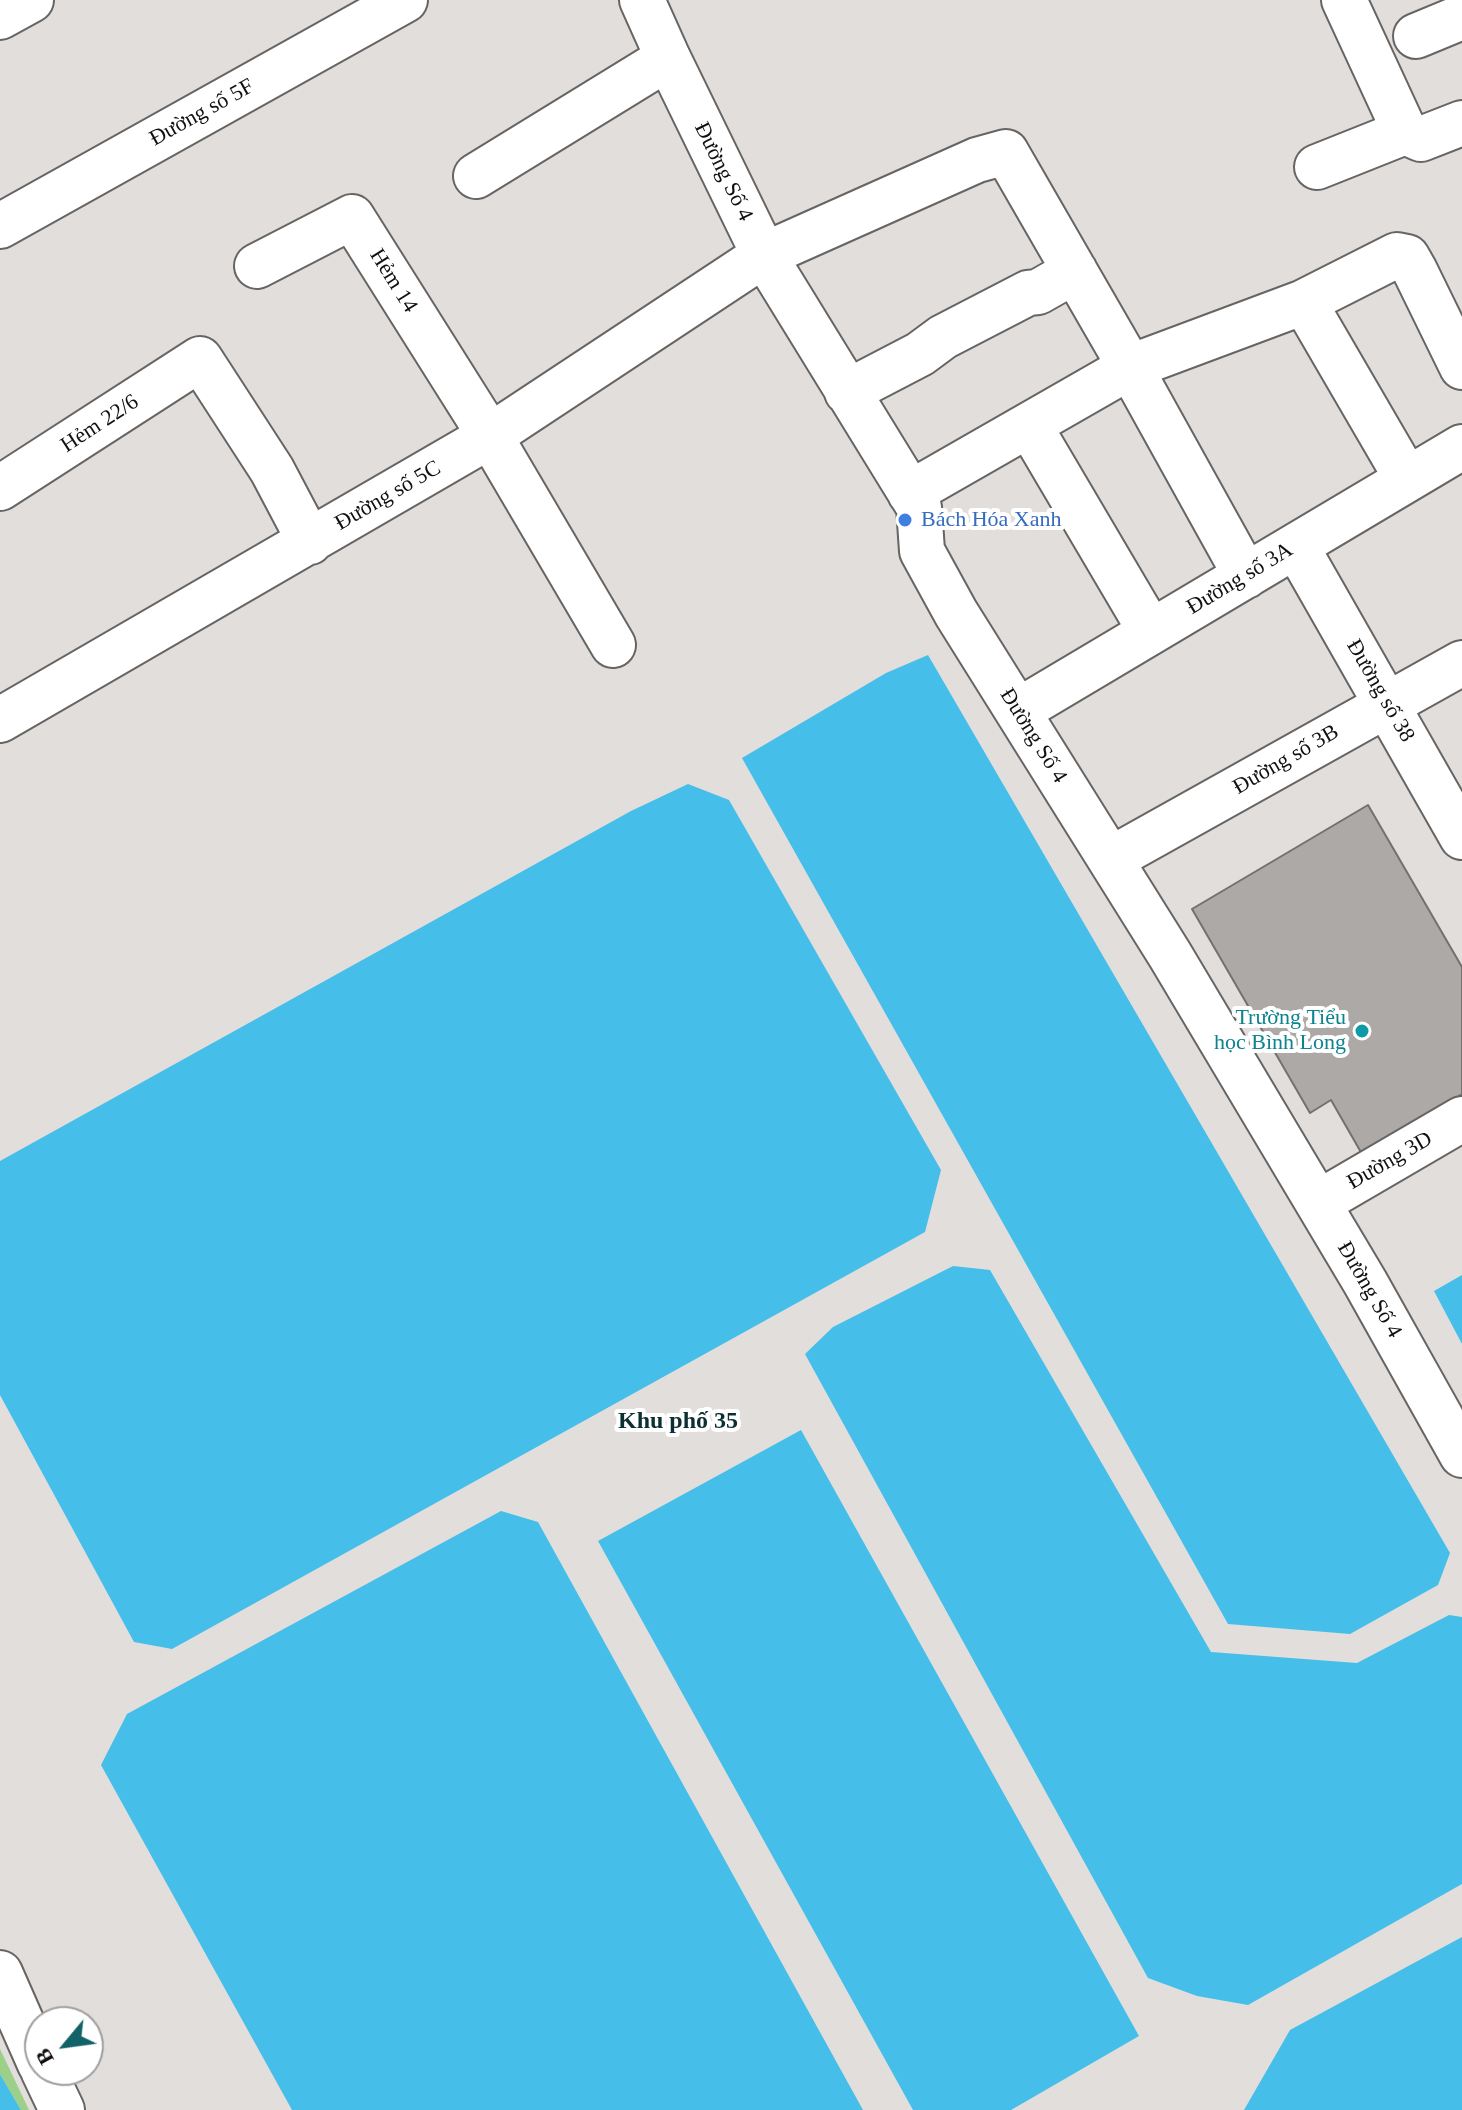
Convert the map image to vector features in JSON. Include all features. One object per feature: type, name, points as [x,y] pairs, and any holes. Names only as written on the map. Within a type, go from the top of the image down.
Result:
[{"type":"street","points":[[0,17],[31,0]]},
{"type":"street","name":"Đường số 5F","points":[[0,226],[405,0]]},
{"type":"street","name":"Đường Số 4","points":[[642,0],[764,255],[919,507],[922,551],[956,613],[1111,859],[1318,1203],[1462,1455]]},
{"type":"street","points":[[1344,0],[1405,132],[1421,139],[1462,123]]},
{"type":"street","points":[[1416,36],[1462,17]]},
{"type":"street","points":[[476,176],[668,58]]},
{"type":"street","points":[[1317,167],[1405,132]]},
{"type":"street","name":"Đường số 5C","points":[[0,720],[490,436],[764,255],[977,160],[1006,152],[1075,271]]},
{"type":"street","name":"Hẻm 14","points":[[257,266],[352,217],[490,436]]},
{"type":"street","points":[[910,493],[1130,367],[1304,302],[1397,255],[1407,257],[1462,367]]},
{"type":"street","points":[[847,392],[920,354],[943,337],[1075,271],[1246,576]]},
{"type":"street","points":[[1304,302],[1407,479]]},
{"type":"street","name":"Hẻm 22/6","points":[[0,488],[200,359],[272,470],[310,542]]},
{"type":"street","points":[[1029,425],[1151,632]]},
{"type":"street","points":[[490,436],[613,645]]},
{"type":"street","name":"Đường số 3A","points":[[1018,711],[1462,447]]},
{"type":"street","name":"Đường số 38","points":[[1296,546],[1458,819]]},
{"type":"street","name":"Đường số 3B","points":[[1111,859],[1462,663]]},
{"type":"street","name":"Đường 3D","points":[[1318,1203],[1462,1119]]},
{"type":"street","points":[[0,1973],[24,2028]]},
{"type":"street","points":[[51,2086],[62,2110]]},
{"type":"green space","points":[[0,2049],[29,2110],[21,2110],[0,2074]]},
{"type":"water","points":[[928,655],[1450,1553],[1438,1585],[1350,1634],[1228,1624],[742,758],[886,673]]},
{"type":"water","points":[[688,784],[729,800],[941,1170],[925,1232],[172,1649],[134,1642],[0,1395],[0,1161],[631,811]]},
{"type":"water","points":[[953,1266],[990,1270],[1211,1652],[1357,1663],[1449,1615],[1462,1617],[1462,1884],[1248,2005],[1197,1996],[1148,1978],[805,1354],[833,1327]]},
{"type":"water","points":[[1462,1275],[1462,1344],[1434,1291]]},
{"type":"water","points":[[801,1430],[1139,2036],[1011,2110],[913,2110],[598,1541]]},
{"type":"water","points":[[501,1511],[538,1522],[863,2110],[292,2110],[101,1765],[127,1714]]},
{"type":"water","points":[[1462,1937],[1462,2110],[1244,2110],[1290,2030]]},
{"type":"water","points":[[0,2074],[21,2110],[0,2110]]},
{"type":"building","name":"Trường Tiểu học Bình Long","points":[[1368,805],[1462,967],[1462,1094],[1362,1154],[1331,1100],[1310,1113],[1192,909]]},
{"type":"place","name":"Bách Hóa Xanh","points":[[905,520]]},
{"type":"place","name":"Trường Tiểu học Bình Long","points":[[1362,1031]]},
{"type":"district","name":"Khu phố 35","points":[[678,1422]]}]
